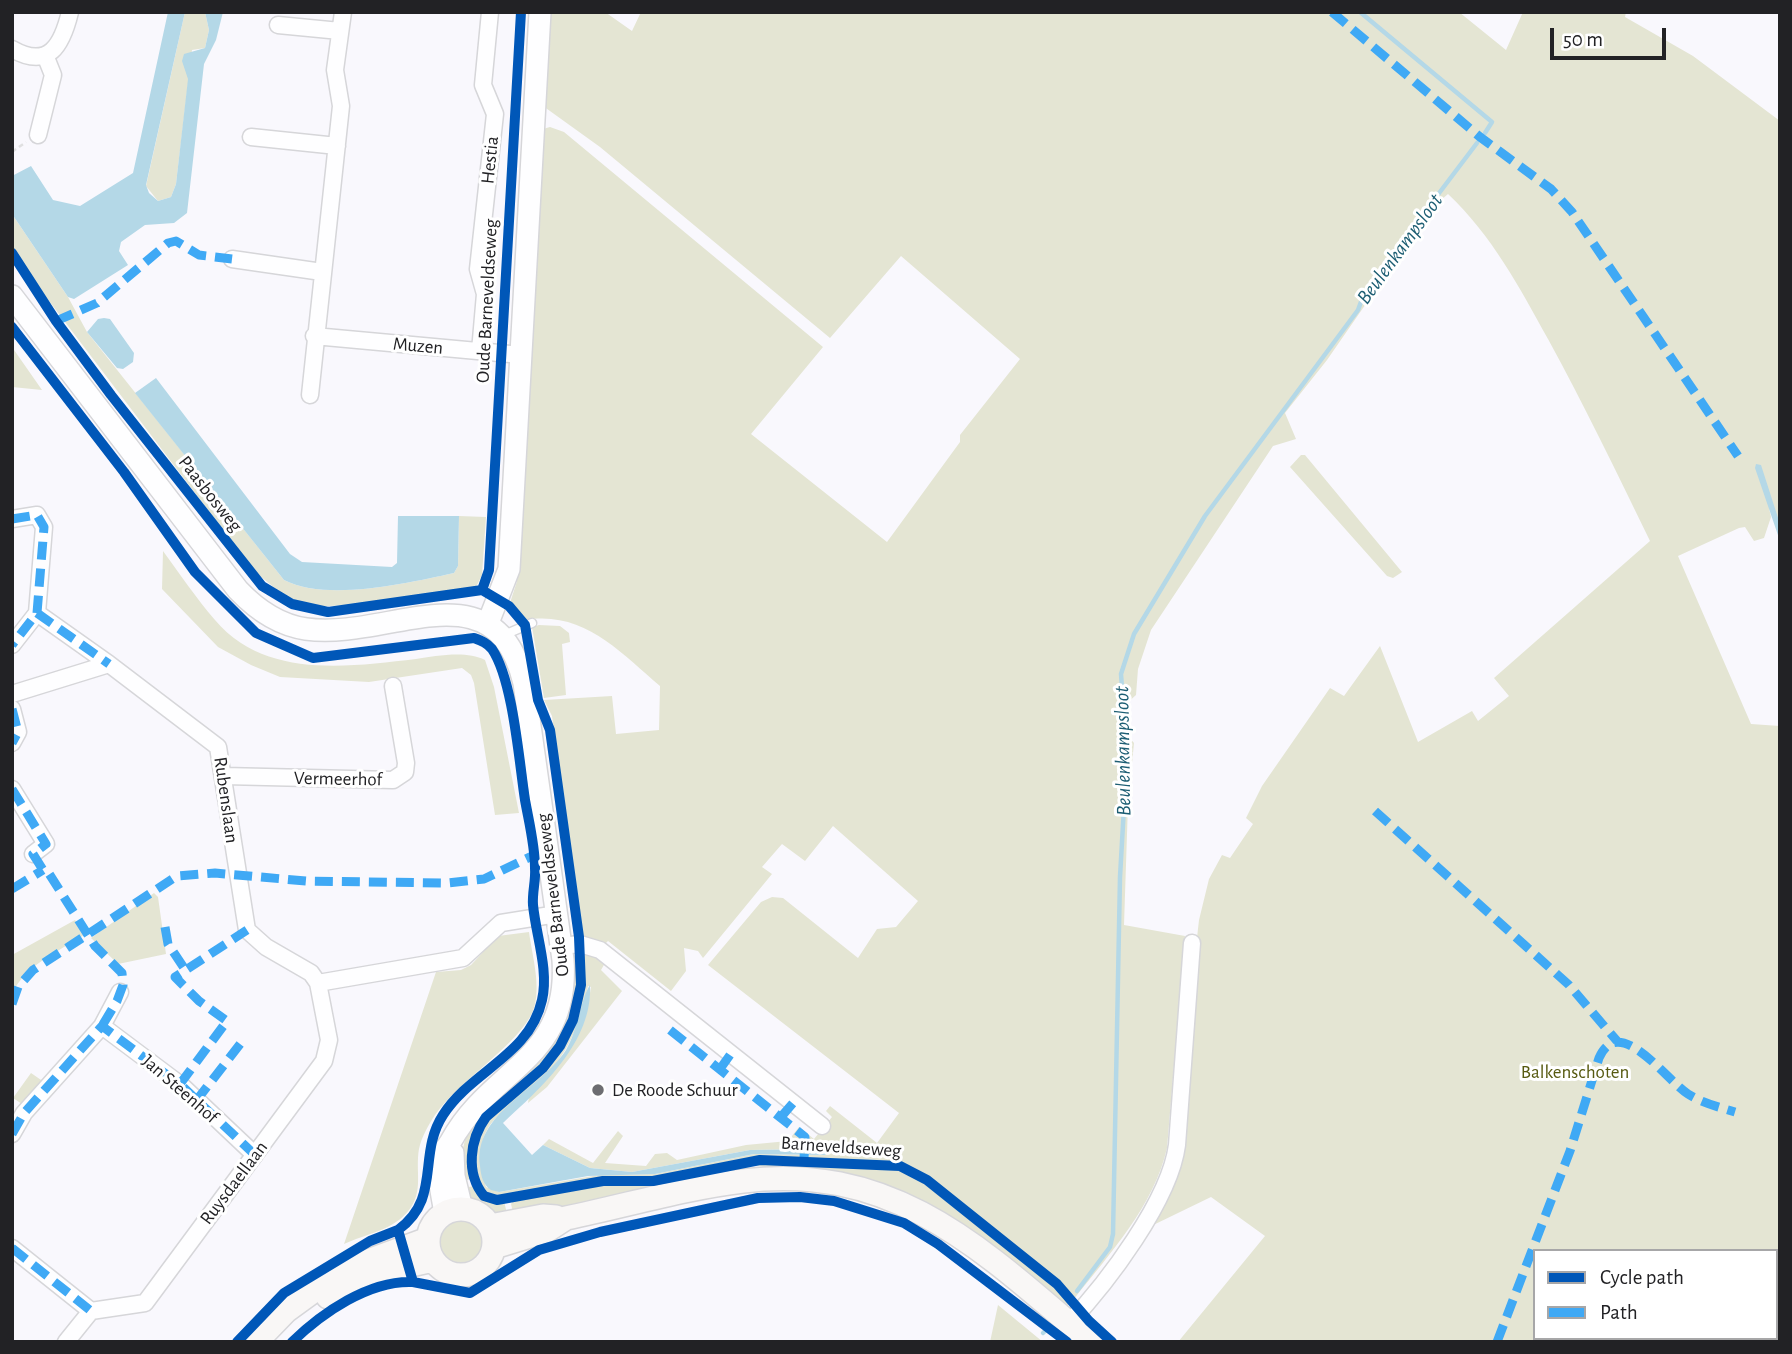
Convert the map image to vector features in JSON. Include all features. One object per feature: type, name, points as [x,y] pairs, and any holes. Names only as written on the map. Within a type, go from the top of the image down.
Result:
[{"type":"main road","name":"Barneveldseweg","points":[[492,1236],[546,1230],[566,1219],[743,1181],[793,1178],[835,1181],[882,1194],[941,1223],[1091,1342]]},
{"type":"main road","points":[[453,1211],[481,1215],[492,1236],[483,1267],[470,1274],[448,1272],[430,1250],[433,1222],[453,1211]]},
{"type":"main road","points":[[256,1342],[286,1311],[341,1271],[430,1250]]},
{"type":"main road","points":[[270,1342],[303,1314],[346,1286],[430,1250]]},
{"type":"street","points":[[12,49],[24,56],[45,55],[60,44],[70,12]]},
{"type":"street","points":[[310,395],[314,336],[341,106],[335,70],[343,12]]},
{"type":"street","name":"Hestia","points":[[480,351],[485,294],[478,269],[495,114],[483,85],[490,12]]},
{"type":"street","name":"Oude Barneveldseweg","points":[[453,1211],[451,1142],[466,1115],[530,1057],[554,1023],[564,984],[557,914],[524,682],[516,654],[496,629],[509,569],[540,12]]},
{"type":"street","points":[[278,25],[340,31]]},
{"type":"street","points":[[38,135],[53,75],[45,55]]},
{"type":"street","points":[[251,138],[337,146]]},
{"type":"street","points":[[232,259],[322,272]]},
{"type":"street","name":"Paasbosweg","points":[[12,296],[238,590],[264,613],[290,625],[328,631],[449,615],[496,629]]},
{"type":"street","name":"Muzen","points":[[314,336],[521,355]]},
{"type":"street","points":[[12,519],[37,515],[44,527],[37,613],[12,645]]},
{"type":"street","name":"Rubenslaan","points":[[37,613],[218,747],[247,930],[266,947],[314,978]]},
{"type":"street","points":[[12,694],[109,664]]},
{"type":"street","name":"Vermeerhof","points":[[224,776],[393,780],[405,772],[406,762],[393,687]]},
{"type":"street","points":[[12,709],[18,733],[12,743]]},
{"type":"street","points":[[12,789],[46,844],[33,854]]},
{"type":"street","points":[[314,978],[463,958],[501,923],[557,914]]},
{"type":"street","points":[[1069,1323],[1156,1205],[1171,1175],[1177,1145],[1192,943]]},
{"type":"street","name":"Oude Barneveldseweg","points":[[561,946],[580,944],[600,950],[822,1126]]},
{"type":"street","name":"Ruysdaellaan","points":[[91,1311],[145,1303],[324,1061],[329,1040],[314,978]]},
{"type":"street","points":[[12,1134],[18,1109],[102,1027],[120,992]]},
{"type":"street","name":"Jan Steenhof","points":[[102,1027],[182,1086],[255,1155]]},
{"type":"street","points":[[13,1250],[91,1311],[66,1342]]},
{"type":"lane","points":[[496,629],[532,623]]},
{"type":"green space","points":[[185,12],[205,12],[209,30],[205,48],[192,50],[176,184],[171,197],[158,201],[146,186]]},
{"type":"green space","name":"Balkenschoten","points":[[548,12],[605,12],[632,31],[641,12],[1459,12],[1506,50],[1523,12],[1626,12],[1625,17],[1693,56],[1780,121],[1780,529],[1769,508],[1771,517],[1764,538],[1754,541],[1745,527],[1739,528],[1678,556],[1751,724],[1780,726],[1780,1342],[1178,1342],[1265,1236],[1211,1197],[1145,1229],[1168,1194],[1199,920],[1209,879],[1222,855],[1230,858],[1253,824],[1246,818],[1262,786],[1330,688],[1344,696],[1380,646],[1418,742],[1472,711],[1478,721],[1509,696],[1494,678],[1650,541],[1574,389],[1504,262],[1464,210],[1448,194],[1433,207],[1327,360],[1285,413],[1296,439],[1273,446],[1151,630],[1138,669],[1136,695],[1125,705],[1128,736],[1134,743],[1128,804],[1124,925],[1185,936],[1167,1148],[1161,1169],[1141,1209],[1074,1299],[1058,1283],[928,1178],[909,1167],[892,1163],[759,1157],[653,1179],[603,1178],[497,1197],[482,1191],[475,1168],[474,1148],[480,1133],[503,1106],[547,1067],[565,1041],[580,999],[583,952],[590,951],[605,963],[601,970],[622,991],[547,1087],[528,1103],[529,1097],[552,1072],[577,1034],[588,1004],[591,987],[588,986],[583,1009],[565,1051],[536,1085],[507,1108],[487,1129],[482,1144],[486,1187],[499,1192],[599,1175],[655,1174],[754,1154],[826,1155],[826,1149],[750,1150],[632,1172],[590,1168],[543,1145],[549,1139],[593,1163],[618,1131],[623,1136],[605,1163],[646,1166],[655,1154],[667,1153],[677,1160],[746,1145],[788,1141],[799,1127],[814,1139],[832,1117],[826,1111],[830,1106],[877,1143],[899,1113],[708,965],[761,902],[772,897],[783,898],[858,958],[877,929],[896,927],[918,901],[833,826],[805,861],[782,844],[762,867],[772,874],[703,958],[698,951],[684,948],[686,971],[671,991],[608,941],[603,946],[583,938],[552,716],[544,700],[612,696],[616,734],[659,730],[660,686],[599,636],[565,621],[525,620],[510,603],[517,581],[543,129],[550,127],[564,132],[823,347],[751,434],[887,542],[960,442],[960,435],[1020,359],[901,256],[830,338],[600,147],[543,106]]},
{"type":"green space","points":[[12,214],[68,297],[87,332],[284,580],[322,590],[345,590],[368,589],[454,573],[458,566],[459,516],[486,517],[482,575],[476,587],[351,605],[309,607],[281,593],[255,572],[43,293],[12,247]]},
{"type":"green space","points":[[12,347],[42,390],[12,387]]},
{"type":"green space","points":[[1301,455],[1305,455],[1402,572],[1393,578],[1387,576],[1290,467]]},
{"type":"green space","points":[[163,551],[215,620],[235,639],[258,652],[308,665],[335,666],[451,655],[469,655],[485,660],[494,687],[519,813],[495,815],[474,683],[471,675],[462,668],[369,682],[280,677],[218,647],[162,589]]},
{"type":"green space","points":[[560,626],[569,633],[570,642],[562,644],[566,695],[544,698],[532,627]]},
{"type":"green space","points":[[154,893],[158,897],[166,954],[118,964],[91,938]]},
{"type":"green space","points":[[75,920],[84,935],[34,967],[12,994],[12,955]]},
{"type":"green space","points":[[529,932],[537,992],[533,1011],[526,1023],[503,1049],[446,1102],[433,1119],[420,1145],[418,1188],[409,1210],[388,1227],[344,1244],[436,972],[461,970],[471,965],[498,936]]},
{"type":"green space","points":[[579,951],[577,997],[563,1034],[539,1065],[506,1096],[511,1083],[528,1069],[573,957]]},
{"type":"green space","points":[[31,1073],[44,1082],[22,1104],[13,1098]]},
{"type":"green space","points":[[502,1091],[473,1138],[470,1161],[473,1178],[461,1182],[463,1152],[469,1131],[481,1113]]},
{"type":"green space","points":[[782,1161],[891,1167],[909,1172],[1055,1286],[1071,1303],[1064,1308],[933,1207],[897,1190],[836,1172],[749,1164]]},
{"type":"green space","points":[[696,1175],[688,1181],[514,1217],[511,1204],[514,1199],[603,1183],[652,1183]]},
{"type":"green space","points":[[474,1186],[485,1199],[504,1201],[508,1218],[488,1212],[463,1188]]},
{"type":"green space","points":[[460,1220],[475,1227],[482,1242],[475,1257],[460,1264],[445,1257],[438,1242],[445,1227]]},
{"type":"green space","points":[[998,1305],[1043,1342],[990,1342]]},
{"type":"water","points":[[168,12],[185,12],[146,185],[149,193],[158,201],[171,197],[176,184],[188,79],[182,61],[184,54],[205,48],[209,30],[205,12],[223,12],[216,40],[204,64],[187,213],[174,223],[145,225],[121,242],[119,251],[128,265],[74,299],[68,297],[12,214],[12,176],[31,166],[53,200],[80,206],[133,173]]},
{"type":"water","points":[[98,319],[110,319],[134,353],[133,362],[123,369],[117,368],[87,332]]},
{"type":"water","points":[[156,378],[290,554],[302,562],[392,567],[397,563],[398,516],[459,516],[458,566],[454,573],[368,589],[345,590],[322,590],[284,580],[135,393]]},
{"type":"water","points":[[1756,464],[1761,465],[1780,524],[1780,541],[1755,468]]},
{"type":"water","points":[[590,985],[589,1006],[574,1044],[548,1079],[503,1123],[532,1155],[543,1145],[590,1168],[632,1172],[750,1150],[827,1149],[826,1155],[754,1154],[655,1174],[588,1176],[499,1192],[491,1190],[483,1180],[480,1166],[481,1147],[487,1131],[497,1117],[541,1078],[566,1050]]},
{"type":"waterway","name":"Beulenkampsloot","points":[[1360,12],[1492,122],[1485,133]]},
{"type":"waterway","name":"Beulenkampsloot","points":[[1077,1291],[1110,1247],[1113,1234],[1120,877],[1127,754],[1121,674],[1134,634],[1205,516],[1358,310],[1365,291],[1477,143]]},
{"type":"marked path","points":[[1332,12],[1480,137],[1551,189],[1572,212],[1738,456]]},
{"type":"marked path","points":[[56,321],[97,303],[168,243],[176,241],[199,255],[232,259]]},
{"type":"marked path","points":[[12,519],[37,515],[44,527],[37,613],[12,645]]},
{"type":"marked path","points":[[37,613],[109,664]]},
{"type":"marked path","points":[[12,709],[18,732],[12,743]]},
{"type":"marked path","points":[[12,789],[46,844],[33,854],[43,870],[48,872],[95,946],[122,973],[123,985],[117,1001],[102,1026]]},
{"type":"marked path","points":[[1375,811],[1569,985],[1617,1041]]},
{"type":"marked path","points":[[12,1004],[18,987],[33,970],[177,876],[215,873],[306,881],[447,883],[484,879],[534,855]]},
{"type":"marked path","points":[[12,889],[43,870]]},
{"type":"marked path","points":[[165,927],[168,944],[186,971]]},
{"type":"marked path","points":[[180,1084],[227,1021],[199,1001],[175,977],[247,930]]},
{"type":"marked path","points":[[12,1134],[24,1113],[102,1026],[182,1086],[255,1155]]},
{"type":"marked path","points":[[670,1030],[805,1137],[804,1159]]},
{"type":"marked path","points":[[196,1101],[241,1043],[241,1038]]},
{"type":"marked path","points":[[1497,1342],[1570,1151],[1599,1058],[1608,1046],[1618,1042],[1630,1045],[1688,1094],[1735,1112]]},
{"type":"marked path","points":[[720,1069],[730,1055]]},
{"type":"marked path","points":[[781,1117],[793,1103]]},
{"type":"marked path","points":[[12,1248],[91,1311]]},
{"type":"cycle path","points":[[482,590],[489,570],[521,12]]},
{"type":"cycle path","points":[[12,253],[56,321],[111,395],[262,586],[292,604],[328,612],[482,590],[509,606],[525,625],[538,700],[550,730],[579,937],[581,985],[573,1020],[560,1046],[543,1068],[486,1117],[476,1135],[472,1167],[478,1187],[484,1196],[497,1200],[603,1181],[653,1181],[760,1160],[900,1166],[927,1180],[1057,1284],[1089,1321],[1112,1342]]},
{"type":"cycle path","points":[[12,327],[124,472],[195,572],[256,633],[313,658],[474,638],[490,647],[499,663],[510,700],[533,843],[533,905],[543,965],[544,989],[535,1019],[525,1035],[455,1100],[435,1130],[425,1190],[420,1204],[412,1218],[398,1230],[413,1282],[470,1293],[539,1250],[600,1232],[758,1198],[800,1197],[834,1201],[904,1223],[938,1244],[1067,1342]]},
{"type":"cycle path","points":[[237,1342],[284,1293],[370,1241],[398,1230]]},
{"type":"cycle path","points":[[292,1342],[317,1320],[363,1292],[380,1286],[413,1282]]},
{"type":"place","name":"De Roode Schuur","points":[[598,1090]]}]
